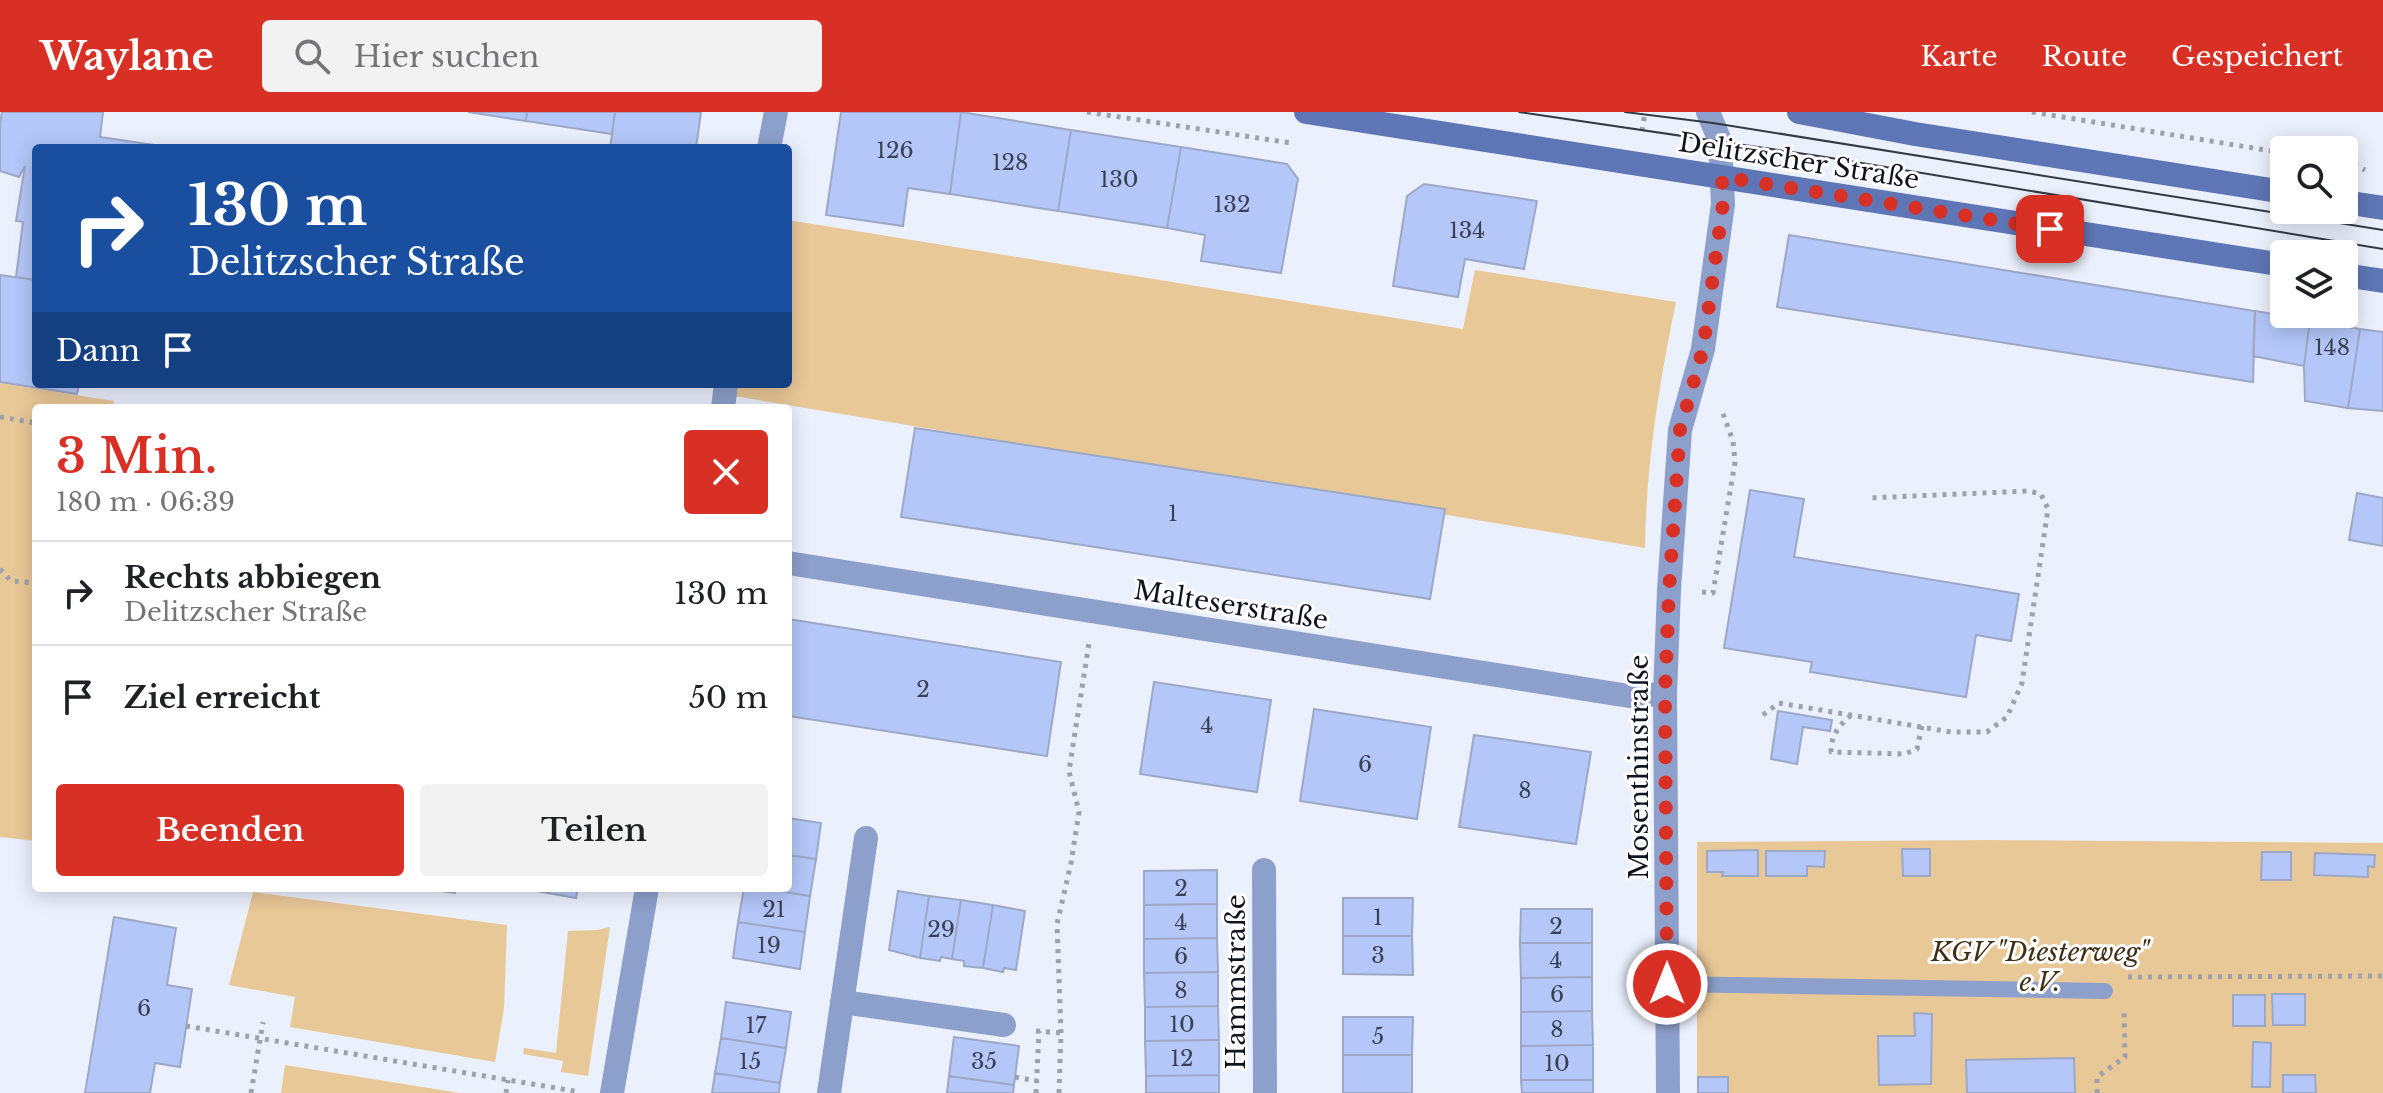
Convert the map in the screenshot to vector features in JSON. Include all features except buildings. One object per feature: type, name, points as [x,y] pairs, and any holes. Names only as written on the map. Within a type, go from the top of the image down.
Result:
[{"type":"main road","name":"Delitzscher Straße","points":[[1306,112],[2270,263]]},
{"type":"main road","name":"Delitzscher Straße","points":[[1799,112],[1930,137],[2270,190]]},
{"type":"main road","points":[[2358,204],[2383,208]]},
{"type":"main road","points":[[2358,277],[2383,281]]},
{"type":"street","points":[[770,144],[776,112]]},
{"type":"street","name":"Mosenthinstraße","points":[[1668,1093],[1665,694],[1669,590],[1680,430],[1700,355],[1723,204],[1720,141],[1708,112]]},
{"type":"street","name":"Malteserstraße","points":[[792,564],[1629,696],[1665,694]]},
{"type":"street","points":[[829,1093],[866,838]]},
{"type":"street","name":"Hammstraße","points":[[1264,870],[1265,1093]]},
{"type":"street","points":[[612,1093],[646,892]]},
{"type":"street","points":[[842,1002],[1004,1025]]},
{"type":"lane","points":[[1667,984],[2105,991]]},
{"type":"path","points":[[2032,112],[2270,151]]},
{"type":"path","points":[[1669,590],[1713,593],[1735,462],[1733,441],[1700,355]]},
{"type":"path","points":[[0,417],[32,422]]},
{"type":"path","points":[[1763,715],[1779,703],[1951,732],[1987,732],[2007,717],[2022,683],[2048,509],[2041,494],[2028,491],[1868,498]]},
{"type":"path","points":[[0,569],[11,581],[32,583]]},
{"type":"path","points":[[1059,1093],[1061,1033],[1057,924],[1079,812],[1069,771],[1090,638]]},
{"type":"path","points":[[1851,715],[1838,728],[1831,741],[1831,752],[1905,754],[1917,749],[1922,726]]},
{"type":"path","points":[[2097,1093],[2097,1077],[2125,1057],[2124,1006],[2105,991],[2126,977],[2383,976]]},
{"type":"path","points":[[251,1093],[263,1022]]},
{"type":"path","points":[[186,1026],[573,1091]]},
{"type":"path","points":[[1036,1093],[1039,1031],[1061,1033]]},
{"type":"path","points":[[1015,1077],[1037,1081]]},
{"type":"path","points":[[506,1093],[508,1080]]},
{"type":"green space","points":[[792,221],[1463,329],[1475,270],[1676,302],[1654,425],[1645,548],[734,396],[735,388],[792,388]]},
{"type":"green space","points":[[0,383],[114,401],[114,404],[32,404],[32,841],[0,837]]},
{"type":"green space","name":"KGV \"Diesterweg\" e.V.","points":[[1987,840],[2383,843],[2383,1093],[1697,1093],[1697,842]]},
{"type":"green space","points":[[253,892],[507,925],[504,1008],[495,1062],[290,1027],[295,997],[229,985]]},
{"type":"green space","points":[[610,927],[588,1076],[561,1072],[563,1061],[523,1054],[524,1048],[556,1053],[568,931]]},
{"type":"green space","points":[[285,1065],[460,1093],[281,1093]]},
{"type":"tram line","points":[[1519,112],[1825,157],[2383,249]]},
{"type":"tram line","points":[[1625,112],[1713,123],[2383,230]]},
{"type":"route","points":[[1667,984],[1665,694],[1669,590],[1680,430],[1703,349],[1723,204],[1722,177],[2050,229]]}]
